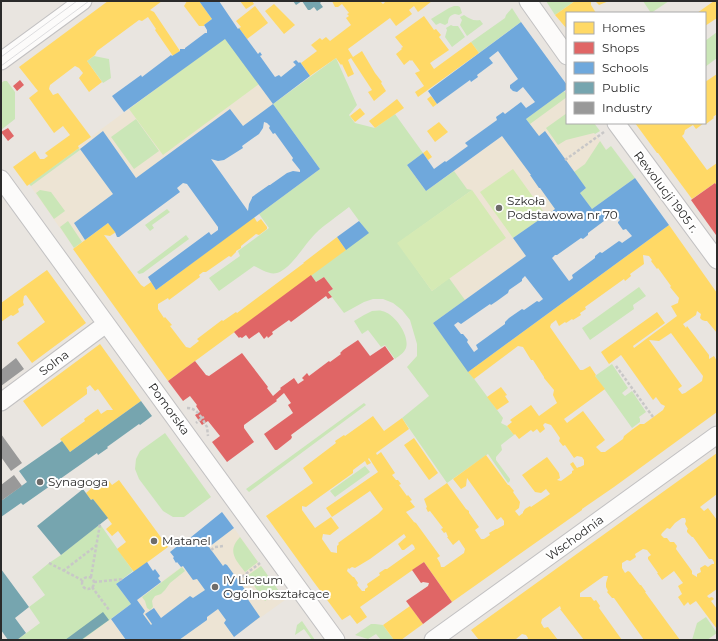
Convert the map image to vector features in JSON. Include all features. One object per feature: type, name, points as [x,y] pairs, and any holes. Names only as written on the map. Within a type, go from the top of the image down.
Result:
[{"type":"street","points":[[2,60],[83,1]]},
{"type":"street","points":[[528,1],[566,55]]},
{"type":"street","name":"Rewolucji 1905 r.","points":[[610,127],[717,260]]},
{"type":"street","name":"Pomorska","points":[[1,179],[336,640]]},
{"type":"street","name":"Solna","points":[[1,402],[106,324]]},
{"type":"street","name":"Wschodnia","points":[[433,640],[717,435]]},
{"type":"path","points":[[565,160],[610,127]]},
{"type":"path","points":[[616,366],[653,417]]},
{"type":"path","points":[[185,409],[191,408],[196,410],[203,418],[208,432],[208,437],[206,438]]},
{"type":"path","points":[[199,421],[203,418]]},
{"type":"path","points":[[92,588],[94,582],[91,577],[100,524]]},
{"type":"path","points":[[63,571],[97,545]]},
{"type":"path","points":[[211,550],[215,547],[224,546]]},
{"type":"path","points":[[238,580],[262,562]]},
{"type":"path","points":[[49,563],[82,580]]},
{"type":"path","points":[[82,580],[85,577],[91,577]]},
{"type":"path","points":[[94,582],[123,578]]},
{"type":"path","points":[[82,580],[84,588],[92,588]]},
{"type":"path","points":[[92,588],[109,610]]},
{"type":"shaded area","points":[[225,38],[273,104],[74,248],[29,184]]},
{"type":"shaded area","name":"Szkoła Podstawowa nr 70","points":[[564,91],[566,94],[566,124],[588,124],[630,182],[433,323],[369,233]]},
{"type":"shaded area","name":"IV Liceum Ogólnokształcące","points":[[234,528],[285,600],[229,640],[82,640]]},
{"type":"green space","points":[[546,1],[575,1],[555,15]]},
{"type":"green space","points":[[643,1],[669,1],[652,12],[650,12]]},
{"type":"green space","points":[[454,6],[460,7],[462,13],[451,16],[448,23],[445,25],[440,23],[436,25],[431,19],[449,8]]},
{"type":"green space","points":[[512,8],[521,22],[479,53],[471,42],[505,18]]},
{"type":"green space","points":[[464,15],[475,20],[480,20],[483,24],[467,36],[460,25],[462,20],[460,17]]},
{"type":"green space","points":[[451,25],[458,26],[465,37],[452,47],[445,37],[447,30],[446,28]]},
{"type":"green space","points":[[717,32],[717,58],[706,66],[706,40]]},
{"type":"green space","points":[[225,38],[259,84],[163,155],[129,109]]},
{"type":"green space","points":[[94,56],[109,59],[111,78],[103,83],[87,61]]},
{"type":"green space","points":[[336,58],[357,105],[349,115],[355,123],[375,128],[395,114],[423,153],[407,165],[426,191],[454,171],[467,189],[472,190],[398,243],[432,291],[449,278],[465,300],[433,323],[503,418],[501,423],[507,426],[514,435],[501,445],[502,450],[496,457],[496,460],[510,479],[508,483],[488,454],[447,483],[402,418],[429,396],[407,367],[417,356],[417,344],[410,320],[402,310],[393,303],[383,299],[373,299],[364,302],[344,313],[328,292],[333,289],[324,277],[316,282],[311,275],[368,233],[349,207],[315,234],[292,262],[282,271],[271,273],[254,266],[219,291],[209,278],[240,256],[238,251],[269,228],[259,214],[320,169],[273,104]]},
{"type":"green space","points":[[7,81],[15,92],[15,119],[1,130],[1,83]]},
{"type":"green space","points":[[564,91],[566,94],[566,98],[530,124],[526,119]]},
{"type":"green space","points":[[566,114],[566,124],[595,124],[600,131],[595,134],[566,140],[558,145],[546,128]]},
{"type":"green space","points":[[136,119],[159,151],[134,169],[111,137]]},
{"type":"green space","points":[[600,141],[606,150],[611,146],[635,178],[592,209],[580,193],[586,188],[574,172],[585,164]]},
{"type":"green space","points":[[79,148],[80,150],[31,186],[29,184]]},
{"type":"green space","points":[[513,169],[546,215],[513,238],[480,192]]},
{"type":"green space","points":[[40,190],[51,192],[65,211],[54,219],[36,193]]},
{"type":"green space","points":[[472,190],[506,238],[432,291],[397,243]]},
{"type":"green space","points":[[167,209],[170,212],[152,225],[154,228],[150,231],[145,225]]},
{"type":"green space","points":[[68,221],[82,242],[74,248],[60,227]]},
{"type":"green space","points":[[186,235],[189,239],[143,273],[139,274],[137,272]]},
{"type":"green space","points":[[639,287],[646,296],[633,305],[634,309],[590,340],[582,328]]},
{"type":"green space","points":[[372,311],[381,311],[391,316],[400,325],[406,337],[406,348],[403,353],[395,359],[385,345],[381,347],[368,330],[362,334],[354,321]]},
{"type":"green space","points":[[612,364],[628,388],[622,393],[625,396],[632,391],[646,412],[639,417],[640,422],[632,428],[595,376]]},
{"type":"green space","points":[[364,403],[366,405],[249,492],[246,489]]},
{"type":"green space","points":[[165,433],[211,497],[184,517],[173,517],[163,511],[139,479],[135,469],[136,459],[140,451]]},
{"type":"green space","points":[[365,466],[370,472],[335,497],[330,491]]},
{"type":"green space","points":[[100,524],[133,571],[116,584],[131,604],[82,640],[17,640],[40,623],[29,607],[45,595],[32,577]]},
{"type":"green space","points":[[240,537],[258,562],[245,572],[238,563],[233,551],[236,542]]},
{"type":"green space","points":[[261,566],[279,591],[265,601],[247,576]]},
{"type":"green space","points":[[182,567],[185,571],[170,583],[161,594],[155,596],[152,601],[153,607],[150,610],[147,608],[142,597]]},
{"type":"green space","points":[[706,617],[717,633],[707,640],[692,640],[697,623]]},
{"type":"green space","points":[[302,621],[315,640],[312,640],[304,629],[295,635],[297,625]]},
{"type":"green space","points":[[371,624],[383,625],[394,640],[381,640],[376,634],[368,639],[355,635]]},
{"type":"building: Homes","points":[[108,1],[162,1],[150,10],[154,12],[180,51],[173,56],[148,17],[142,21],[139,20],[97,51],[95,55],[87,61],[102,82],[89,92],[79,78],[83,73],[75,66],[50,85],[49,89],[53,95],[58,93],[91,137],[78,146],[79,148],[27,186],[13,167],[35,151],[40,159],[44,159],[48,156],[45,153],[70,135],[63,126],[54,133],[29,98],[38,91],[19,67]]},
{"type":"building: Homes","points":[[187,1],[199,1],[212,19],[204,26],[199,26],[184,6]]},
{"type":"building: Homes","points":[[240,1],[252,1],[254,4],[246,9]]},
{"type":"building: Homes","points":[[332,1],[380,1],[383,4],[386,1],[432,1],[418,12],[414,6],[409,10],[412,14],[396,26],[390,18],[348,49],[353,57],[362,51],[382,82],[381,83],[386,91],[374,101],[368,92],[372,90],[351,58],[348,60],[354,74],[348,77],[342,64],[341,65],[336,58],[310,76],[301,63],[317,51],[311,45],[320,38],[322,40],[326,37],[330,41],[351,25],[346,18],[349,16],[347,14],[349,13],[342,4],[335,7]]},
{"type":"building: Homes","points":[[575,1],[591,1],[591,5],[595,12],[566,12],[566,28],[555,15]]},
{"type":"building: Homes","points":[[595,1],[609,1],[599,5]]},
{"type":"building: Homes","points":[[714,1],[717,1],[717,18],[706,25],[706,12],[698,12]]},
{"type":"building: Homes","points":[[274,4],[295,25],[284,34],[265,11]]},
{"type":"building: Homes","points":[[255,6],[268,23],[247,39],[236,21]]},
{"type":"building: Homes","points":[[424,16],[434,30],[436,29],[441,35],[439,37],[449,50],[430,63],[434,69],[471,42],[479,53],[418,97],[415,92],[424,86],[415,73],[420,71],[412,60],[404,65],[396,54],[403,47],[395,37]]},
{"type":"building: Homes","points":[[717,74],[717,114],[706,124],[706,81]]},
{"type":"building: Homes","points":[[431,96],[437,104],[433,107],[427,99]]},
{"type":"building: Homes","points":[[397,99],[404,108],[375,128],[369,121]]},
{"type":"building: Homes","points":[[360,108],[365,114],[355,122],[350,116]]},
{"type":"building: Homes","points":[[439,122],[448,132],[435,142],[427,131]]},
{"type":"building: Homes","points":[[636,124],[703,124],[696,129],[693,125],[685,130],[682,136],[707,170],[717,163],[717,186],[715,183],[692,199]]},
{"type":"building: Homes","points":[[427,150],[432,157],[428,160],[423,153]]},
{"type":"building: Homes","points":[[254,217],[257,222],[261,219],[267,229],[259,235],[256,234],[241,246],[241,248],[231,257],[229,256],[206,272],[203,272],[199,275],[200,277],[169,300],[168,298],[158,304],[158,309],[164,318],[165,317],[172,325],[170,326],[186,347],[190,348],[199,341],[197,339],[222,320],[223,321],[236,312],[237,313],[337,237],[346,250],[168,381],[73,249],[108,223],[116,232],[110,236],[104,235],[141,285],[144,287],[151,282],[156,290]]},
{"type":"building: Homes","points":[[669,225],[717,293],[717,333],[707,321],[700,318],[701,314],[697,311],[696,315],[683,324],[686,328],[687,326],[709,355],[709,359],[714,356],[717,361],[717,412],[452,602],[424,562],[360,607],[367,617],[357,624],[350,615],[342,620],[266,516],[313,483],[303,468],[336,443],[335,441],[344,435],[345,436],[373,416],[384,431],[402,418],[409,429],[376,453],[377,455],[381,452],[395,473],[392,475],[396,480],[398,480],[401,484],[399,485],[412,500],[410,501],[415,507],[406,512],[440,556],[437,558],[441,567],[444,567],[464,553],[465,549],[459,540],[453,545],[447,537],[446,532],[444,533],[441,529],[443,528],[430,511],[428,512],[424,499],[447,483],[469,511],[479,527],[475,530],[481,539],[484,539],[490,535],[489,533],[504,525],[504,521],[501,517],[497,520],[467,478],[466,486],[461,489],[453,479],[486,455],[514,491],[513,492],[520,502],[519,508],[515,511],[519,516],[525,509],[530,506],[531,507],[550,494],[546,489],[541,493],[535,492],[522,475],[547,457],[559,473],[560,478],[557,480],[561,481],[574,470],[570,464],[573,462],[577,468],[584,465],[584,460],[582,457],[577,456],[574,458],[565,445],[563,446],[559,441],[560,438],[551,425],[545,423],[543,425],[545,429],[540,433],[537,429],[533,432],[531,430],[519,439],[507,426],[512,422],[510,420],[531,405],[539,416],[557,403],[553,395],[554,390],[523,347],[518,346],[474,379],[468,372]],"holes":[[[643,255],[649,256],[652,260],[651,261],[657,269],[658,268],[679,298],[678,303],[671,306],[677,316],[634,348],[633,346],[665,323],[657,312],[601,352],[609,364],[621,355],[653,400],[656,397],[661,404],[665,406],[663,410],[644,424],[640,424],[605,452],[601,452],[596,447],[605,440],[583,411],[567,423],[564,419],[605,389],[595,376],[596,375],[590,366],[580,370],[550,327],[556,320],[559,326],[581,315],[580,313],[586,309],[585,307],[624,279],[625,281],[631,276],[630,274],[644,264]],[[671,333],[703,376],[702,381],[682,394],[678,389],[682,386],[649,340],[659,341]],[[369,458],[378,472],[326,508],[332,517],[370,491],[383,509],[338,543],[337,553],[331,552],[322,539],[323,534],[330,535],[339,528],[331,517],[315,528],[302,510],[302,506],[306,507],[353,473],[353,470],[365,461],[367,465],[371,463],[368,459]],[[404,534],[406,537],[398,544],[402,550],[412,544],[415,549],[379,573],[380,575],[367,584],[368,587],[365,591],[362,591],[357,585],[358,583],[354,577],[347,571],[348,568],[355,568]]]},
{"type":"building: Homes","points":[[47,270],[86,323],[32,363],[17,343],[45,322],[26,295],[24,296],[24,305],[18,309],[19,312],[13,316],[11,315],[1,322],[1,303]]},
{"type":"building: Homes","points":[[100,344],[141,401],[70,452],[60,439],[85,421],[84,419],[98,409],[101,414],[107,410],[113,410],[98,389],[95,391],[90,385],[86,388],[87,394],[42,427],[23,401]]},
{"type":"building: Homes","points":[[501,387],[507,395],[505,396],[509,402],[497,410],[487,397]]},
{"type":"building: Homes","points":[[414,438],[438,473],[429,480],[404,445]]},
{"type":"building: Homes","points":[[717,453],[717,494],[700,507],[704,511],[708,508],[717,520],[717,589],[707,596],[714,599],[711,601],[717,609],[717,629],[696,601],[690,605],[688,602],[684,606],[678,597],[682,594],[678,586],[683,583],[674,571],[662,580],[648,559],[651,555],[647,550],[643,549],[635,554],[636,557],[630,561],[627,560],[622,563],[622,568],[625,573],[628,571],[630,572],[641,585],[680,640],[644,640],[614,598],[612,598],[607,592],[606,583],[608,576],[604,576],[580,593],[580,597],[591,597],[594,601],[596,600],[600,606],[599,608],[622,640],[584,640],[560,609],[560,606],[542,619],[541,623],[544,628],[548,627],[558,640],[527,640],[528,638],[526,635],[522,634],[516,639],[517,640],[479,640],[471,630]],"holes":[[[682,518],[685,518],[685,524],[688,529],[687,532],[693,537],[709,559],[712,559],[714,562],[714,564],[708,567],[705,565],[700,568],[701,572],[697,574],[697,577],[692,574],[692,571],[676,549],[677,546],[674,542],[670,542],[667,538],[664,538],[661,535],[667,528],[670,529],[675,523]]]},
{"type":"building: Homes","points":[[119,480],[168,547],[134,572],[117,549],[126,542],[118,531],[112,536],[106,529],[112,524],[93,499],[91,500],[86,493],[93,487],[93,483],[96,481],[99,481],[102,487],[109,481],[112,485]]},
{"type":"building: Homes","points":[[410,606],[423,624],[401,640],[394,640],[383,625]]},
{"type":"building: Shops","points":[[20,80],[24,85],[17,91],[13,86]]},
{"type":"building: Shops","points":[[8,128],[14,136],[8,141],[1,132]]},
{"type":"building: Shops","points":[[715,183],[717,186],[716,235],[691,200]]},
{"type":"building: Shops","points":[[311,275],[316,282],[324,277],[333,289],[328,292],[332,297],[328,299],[326,296],[291,322],[289,320],[272,332],[273,334],[268,338],[267,336],[264,339],[259,332],[249,339],[246,335],[239,338],[234,332]]},
{"type":"building: Shops","points":[[358,340],[370,356],[385,346],[394,359],[291,435],[291,439],[275,450],[264,434],[293,413],[288,405],[291,403],[284,393],[276,400],[277,401],[244,425],[244,428],[254,442],[227,462],[212,442],[220,436],[208,421],[202,425],[195,415],[200,412],[190,396],[183,401],[168,381],[195,361],[206,375],[209,376],[242,353],[268,387],[267,388],[273,396],[281,389],[280,388],[294,378],[298,384],[304,380],[302,378],[307,373],[309,376],[341,354],[340,353],[343,350]]},
{"type":"building: Shops","points":[[424,562],[452,602],[423,624],[406,601],[428,586],[429,583],[421,583],[412,570]]},
{"type":"building: Schools","points":[[199,1],[219,1],[238,29],[239,28],[258,54],[260,52],[262,55],[260,56],[275,77],[279,75],[281,77],[296,65],[293,62],[296,60],[299,63],[300,62],[310,76],[273,104],[225,39],[124,112],[112,96],[141,75],[142,77],[171,55],[172,56],[180,51],[180,49],[185,49],[207,33],[204,25],[212,19]]},
{"type":"building: Schools","points":[[521,22],[566,84],[566,90],[526,119],[539,136],[545,131],[586,188],[580,193],[592,209],[635,178],[669,225],[468,372],[433,323],[526,256],[513,238],[555,209],[502,136],[426,191],[407,165],[423,153],[434,169],[468,146],[465,143],[497,120],[496,117],[503,112],[505,114],[521,102],[526,108],[535,102],[523,87],[517,92],[510,88],[510,85],[518,79],[498,51],[489,58],[493,63],[477,75],[478,77],[471,82],[470,80],[437,104],[428,91]],"holes":[[[613,211],[620,220],[618,223],[623,230],[626,229],[632,236],[622,243],[619,241],[602,253],[600,252],[595,256],[595,258],[572,275],[573,278],[569,281],[552,258],[581,238],[583,239]],[[525,276],[543,299],[539,302],[537,301],[524,310],[522,309],[509,318],[505,324],[476,345],[478,349],[474,352],[467,342],[468,340],[454,325],[458,322],[461,324],[490,304],[491,305],[497,301],[522,281]]]},
{"type":"building: Schools","points":[[273,104],[320,169],[156,290],[148,277],[209,232],[211,235],[218,230],[218,227],[187,184],[183,183],[177,188],[180,192],[119,237],[117,237],[108,223],[85,240],[74,223],[113,194],[80,149],[103,131],[136,178],[230,109],[243,126]],"holes":[[[264,122],[267,123],[273,134],[275,133],[293,158],[292,160],[300,172],[293,171],[287,173],[252,197],[248,211],[211,159],[218,161],[224,160],[243,148],[242,146],[259,134],[263,128]]]},
{"type":"building: Schools","points":[[359,221],[369,233],[346,250],[337,237]]},
{"type":"building: Schools","points":[[222,512],[234,528],[209,547],[223,566],[225,564],[227,565],[249,595],[247,598],[260,617],[234,637],[224,623],[226,620],[218,609],[207,617],[207,620],[179,640],[126,640],[111,619],[131,604],[116,584],[147,562],[153,571],[155,569],[160,576],[158,578],[161,582],[137,600],[145,611],[143,614],[151,625],[152,624],[145,614],[154,608],[161,618],[190,596],[193,598],[205,590],[197,579],[193,580],[183,566],[181,567],[177,562],[176,563],[170,552],[180,544],[180,546]]},
{"type":"building: Public","points":[[293,1],[302,1],[296,5]]},
{"type":"building: Public","points":[[302,1],[322,1],[320,3],[323,7],[317,11],[314,7],[308,10]]},
{"type":"building: Public","points":[[141,401],[152,416],[107,447],[108,448],[98,455],[97,453],[23,505],[21,503],[1,517],[1,501],[27,482],[19,471],[62,441],[70,452]]},
{"type":"building: Public","points":[[83,489],[108,518],[61,555],[37,526]]},
{"type":"building: Public","points":[[1,569],[29,607],[15,618],[26,633],[17,640],[8,640],[1,630]]},
{"type":"building: Public","points":[[103,612],[109,620],[81,640],[65,640]]},
{"type":"building: Industry","points":[[16,358],[24,369],[1,386],[1,370]]},
{"type":"building: Industry","points":[[1,434],[22,463],[11,471],[1,457]]},
{"type":"building: Industry","points":[[14,475],[22,486],[1,501],[1,485]]},
{"type":"tram line","points":[[1,57],[77,1]]},
{"type":"tram line","points":[[1,66],[89,1]]},
{"type":"place","name":"Szkoła Podstawowa nr 70","points":[[499,208]]},
{"type":"place","name":"Synagoga","points":[[40,482]]},
{"type":"place","name":"Matanel","points":[[154,541]]},
{"type":"place","name":"IV Liceum Ogólnokształcące","points":[[215,587]]}]
